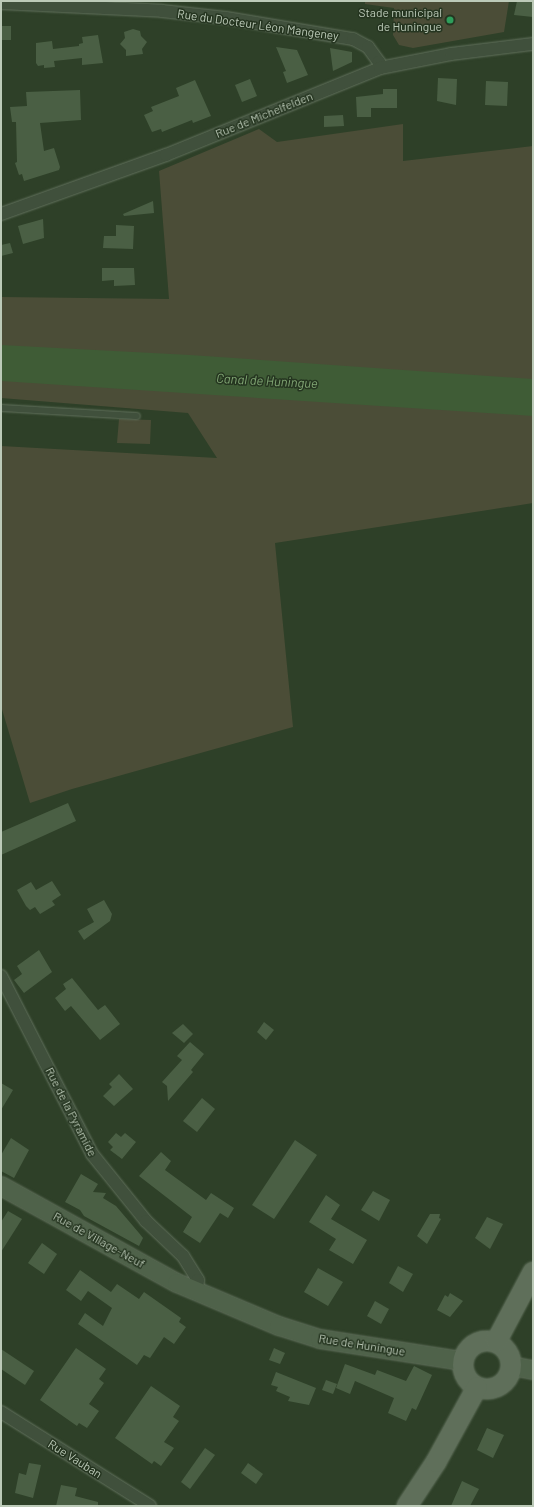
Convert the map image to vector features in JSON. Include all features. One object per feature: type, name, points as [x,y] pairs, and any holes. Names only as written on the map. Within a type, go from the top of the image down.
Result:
[{"type":"main road","points":[[496,1342],[533,1272]]},
{"type":"main road","points":[[488,1340],[496,1342],[508,1352],[512,1366],[510,1374],[500,1386],[484,1389],[477,1387],[465,1375],[462,1361],[473,1345],[488,1340]]},
{"type":"main road","points":[[407,1506],[436,1462],[477,1387]]},
{"type":"street","name":"Rue du Docteur Léon Mangeney","points":[[1,3],[35,2],[162,6],[353,39],[368,47],[379,62],[380,68]]},
{"type":"street","name":"Rue de Michelfelden","points":[[1,214],[166,155],[380,68],[451,54],[533,44]]},
{"type":"street","name":"Rue de la Pyramide","points":[[1,976],[92,1154],[146,1221],[183,1256],[198,1280],[197,1292]]},
{"type":"street","name":"Rue de Village-Neuf","points":[[1,1186],[197,1292]]},
{"type":"street","name":"Rue de Huningue","points":[[197,1292],[320,1339],[462,1361]]},
{"type":"street","points":[[512,1366],[533,1370]]},
{"type":"street","name":"Rue Vauban","points":[[1,1412],[148,1506]]},
{"type":"lane","points":[[1,408],[137,416]]},
{"type":"shaded area","name":"Stade municipal de Huningue","points":[[365,1],[509,1],[504,32],[413,48],[399,45],[393,35],[394,8],[365,4]]},
{"type":"shaded area","points":[[403,124],[403,161],[533,146],[533,503],[275,543],[293,727],[72,789],[30,803],[1,706],[1,446],[217,458],[188,413],[1,398],[1,297],[169,299],[159,171],[259,129],[277,142]]},
{"type":"shaded area","points":[[119,419],[151,420],[150,444],[117,443]]},
{"type":"water","name":"Canal de Huningue","points":[[1,345],[190,355],[533,379],[533,416],[1,381]]},
{"type":"building","points":[[517,1],[533,1],[533,17],[514,15]]},
{"type":"building","points":[[1,26],[11,26],[11,40],[1,40]]},
{"type":"building","points":[[133,29],[140,31],[141,36],[147,42],[142,49],[143,54],[126,56],[126,50],[120,44],[125,38],[124,32]]},
{"type":"building","points":[[98,35],[103,63],[82,65],[82,58],[54,61],[55,67],[44,68],[44,65],[38,66],[36,63],[36,43],[52,41],[53,49],[79,46],[79,44],[83,43],[82,37]]},
{"type":"building","points":[[276,47],[297,50],[308,75],[287,83],[283,72],[286,71]]},
{"type":"building","points":[[330,48],[352,52],[352,62],[333,71]]},
{"type":"building","points":[[438,78],[457,79],[456,105],[437,101]]},
{"type":"building","points":[[250,79],[257,96],[242,102],[235,85]]},
{"type":"building","points":[[195,80],[211,116],[193,123],[192,120],[162,132],[161,129],[152,132],[144,115],[153,111],[151,107],[179,96],[176,88]]},
{"type":"building","points":[[486,81],[508,82],[507,106],[485,105]]},
{"type":"building","points":[[383,89],[397,89],[397,108],[371,108],[371,117],[357,117],[356,97],[383,94]]},
{"type":"building","points":[[80,90],[81,120],[40,123],[44,151],[54,148],[60,167],[59,170],[24,181],[22,174],[19,175],[15,163],[17,162],[16,122],[12,122],[10,107],[27,106],[26,92]]},
{"type":"building","points":[[343,115],[344,126],[324,127],[324,116]]},
{"type":"building","points":[[153,201],[154,213],[124,216],[123,214]]},
{"type":"building","points":[[43,219],[44,238],[23,244],[18,226]]},
{"type":"building","points":[[116,225],[134,226],[133,249],[103,248],[104,236],[116,236]]},
{"type":"building","points":[[10,243],[13,253],[1,256],[1,245]]},
{"type":"building","points":[[102,268],[134,268],[135,285],[114,286],[114,280],[102,281]]},
{"type":"building","points":[[68,803],[76,821],[1,855],[1,832]]},
{"type":"building","points":[[52,881],[61,895],[52,901],[55,905],[40,914],[35,907],[30,910],[17,890],[31,882],[36,890]]},
{"type":"building","points":[[104,900],[112,914],[110,921],[84,940],[78,931],[94,922],[87,909]]},
{"type":"building","points":[[39,950],[52,972],[24,993],[14,980],[22,974],[17,966]]},
{"type":"building","points":[[72,978],[98,1010],[105,1005],[120,1024],[100,1040],[71,1006],[65,1011],[55,998],[66,989],[63,984]]},
{"type":"building","points":[[264,1022],[274,1030],[266,1040],[257,1032]]},
{"type":"building","points":[[183,1024],[193,1034],[184,1043],[172,1033]]},
{"type":"building","points":[[190,1042],[204,1054],[191,1070],[193,1072],[168,1101],[167,1086],[162,1082],[182,1060],[177,1056]]},
{"type":"building","points":[[119,1074],[133,1089],[114,1106],[103,1096],[112,1087],[109,1084]]},
{"type":"building","points":[[1,1083],[13,1090],[1,1110]]},
{"type":"building","points":[[202,1098],[215,1109],[197,1132],[183,1121]]},
{"type":"building","points":[[116,1133],[121,1137],[125,1133],[136,1142],[122,1159],[110,1150],[113,1147],[108,1142]]},
{"type":"building","points":[[11,1138],[29,1150],[14,1178],[1,1171],[1,1155]]},
{"type":"building","points":[[295,1140],[317,1155],[274,1219],[252,1205]]},
{"type":"building","points":[[161,1152],[171,1161],[165,1170],[206,1200],[211,1193],[234,1208],[228,1218],[220,1213],[200,1243],[183,1232],[192,1217],[139,1176]]},
{"type":"building","points":[[81,1174],[98,1184],[93,1192],[106,1193],[103,1198],[116,1206],[139,1233],[143,1238],[139,1246],[84,1216],[80,1210],[65,1202]]},
{"type":"building","points":[[373,1191],[390,1200],[379,1221],[361,1210]]},
{"type":"building","points":[[326,1195],[340,1205],[331,1219],[367,1240],[353,1264],[329,1250],[336,1239],[309,1222]]},
{"type":"building","points":[[8,1211],[22,1219],[1,1252],[1,1222]]},
{"type":"building","points":[[430,1214],[440,1214],[439,1218],[441,1219],[427,1244],[417,1236]]},
{"type":"building","points":[[487,1217],[503,1224],[490,1249],[475,1238]]},
{"type":"building","points":[[42,1243],[57,1254],[44,1274],[28,1263]]},
{"type":"building","points":[[398,1266],[413,1274],[403,1292],[389,1283]]},
{"type":"building","points":[[318,1268],[343,1282],[328,1306],[304,1292]]},
{"type":"building","points":[[80,1270],[111,1292],[117,1284],[139,1299],[144,1292],[181,1318],[179,1322],[186,1327],[174,1344],[164,1337],[150,1358],[144,1355],[137,1365],[78,1324],[85,1313],[103,1326],[112,1308],[88,1291],[81,1301],[66,1290]]},
{"type":"building","points":[[450,1293],[463,1301],[450,1317],[437,1310],[445,1295],[448,1297]]},
{"type":"building","points":[[375,1301],[389,1309],[381,1324],[367,1316]]},
{"type":"building","points":[[76,1348],[106,1369],[99,1379],[104,1383],[89,1404],[99,1411],[87,1428],[79,1423],[77,1426],[40,1400]]},
{"type":"building","points":[[274,1348],[285,1353],[280,1364],[269,1360]]},
{"type":"building","points":[[1,1349],[34,1371],[25,1385],[1,1369]]},
{"type":"building","points":[[345,1364],[375,1375],[377,1370],[406,1381],[414,1366],[432,1375],[416,1410],[412,1408],[406,1421],[388,1413],[394,1398],[355,1381],[350,1394],[336,1388]]},
{"type":"building","points":[[276,1372],[316,1388],[309,1405],[288,1401],[290,1397],[276,1391],[278,1387],[271,1385]]},
{"type":"building","points":[[326,1380],[337,1384],[333,1394],[322,1390]]},
{"type":"building","points":[[151,1386],[180,1406],[173,1417],[179,1421],[164,1442],[174,1448],[161,1466],[154,1461],[152,1464],[115,1438]]},
{"type":"building","points":[[487,1428],[504,1435],[493,1458],[477,1450]]},
{"type":"building","points":[[205,1448],[215,1455],[190,1489],[181,1482]]},
{"type":"building","points":[[29,1463],[41,1465],[33,1498],[15,1493],[19,1473],[26,1475]]},
{"type":"building","points":[[248,1463],[263,1474],[256,1484],[241,1473]]},
{"type":"building","points":[[462,1481],[479,1489],[470,1506],[451,1506]]},
{"type":"building","points":[[61,1485],[77,1488],[75,1496],[98,1502],[98,1506],[56,1506]]},
{"type":"place","name":"Stade municipal de Huningue","points":[[450,20]]}]
